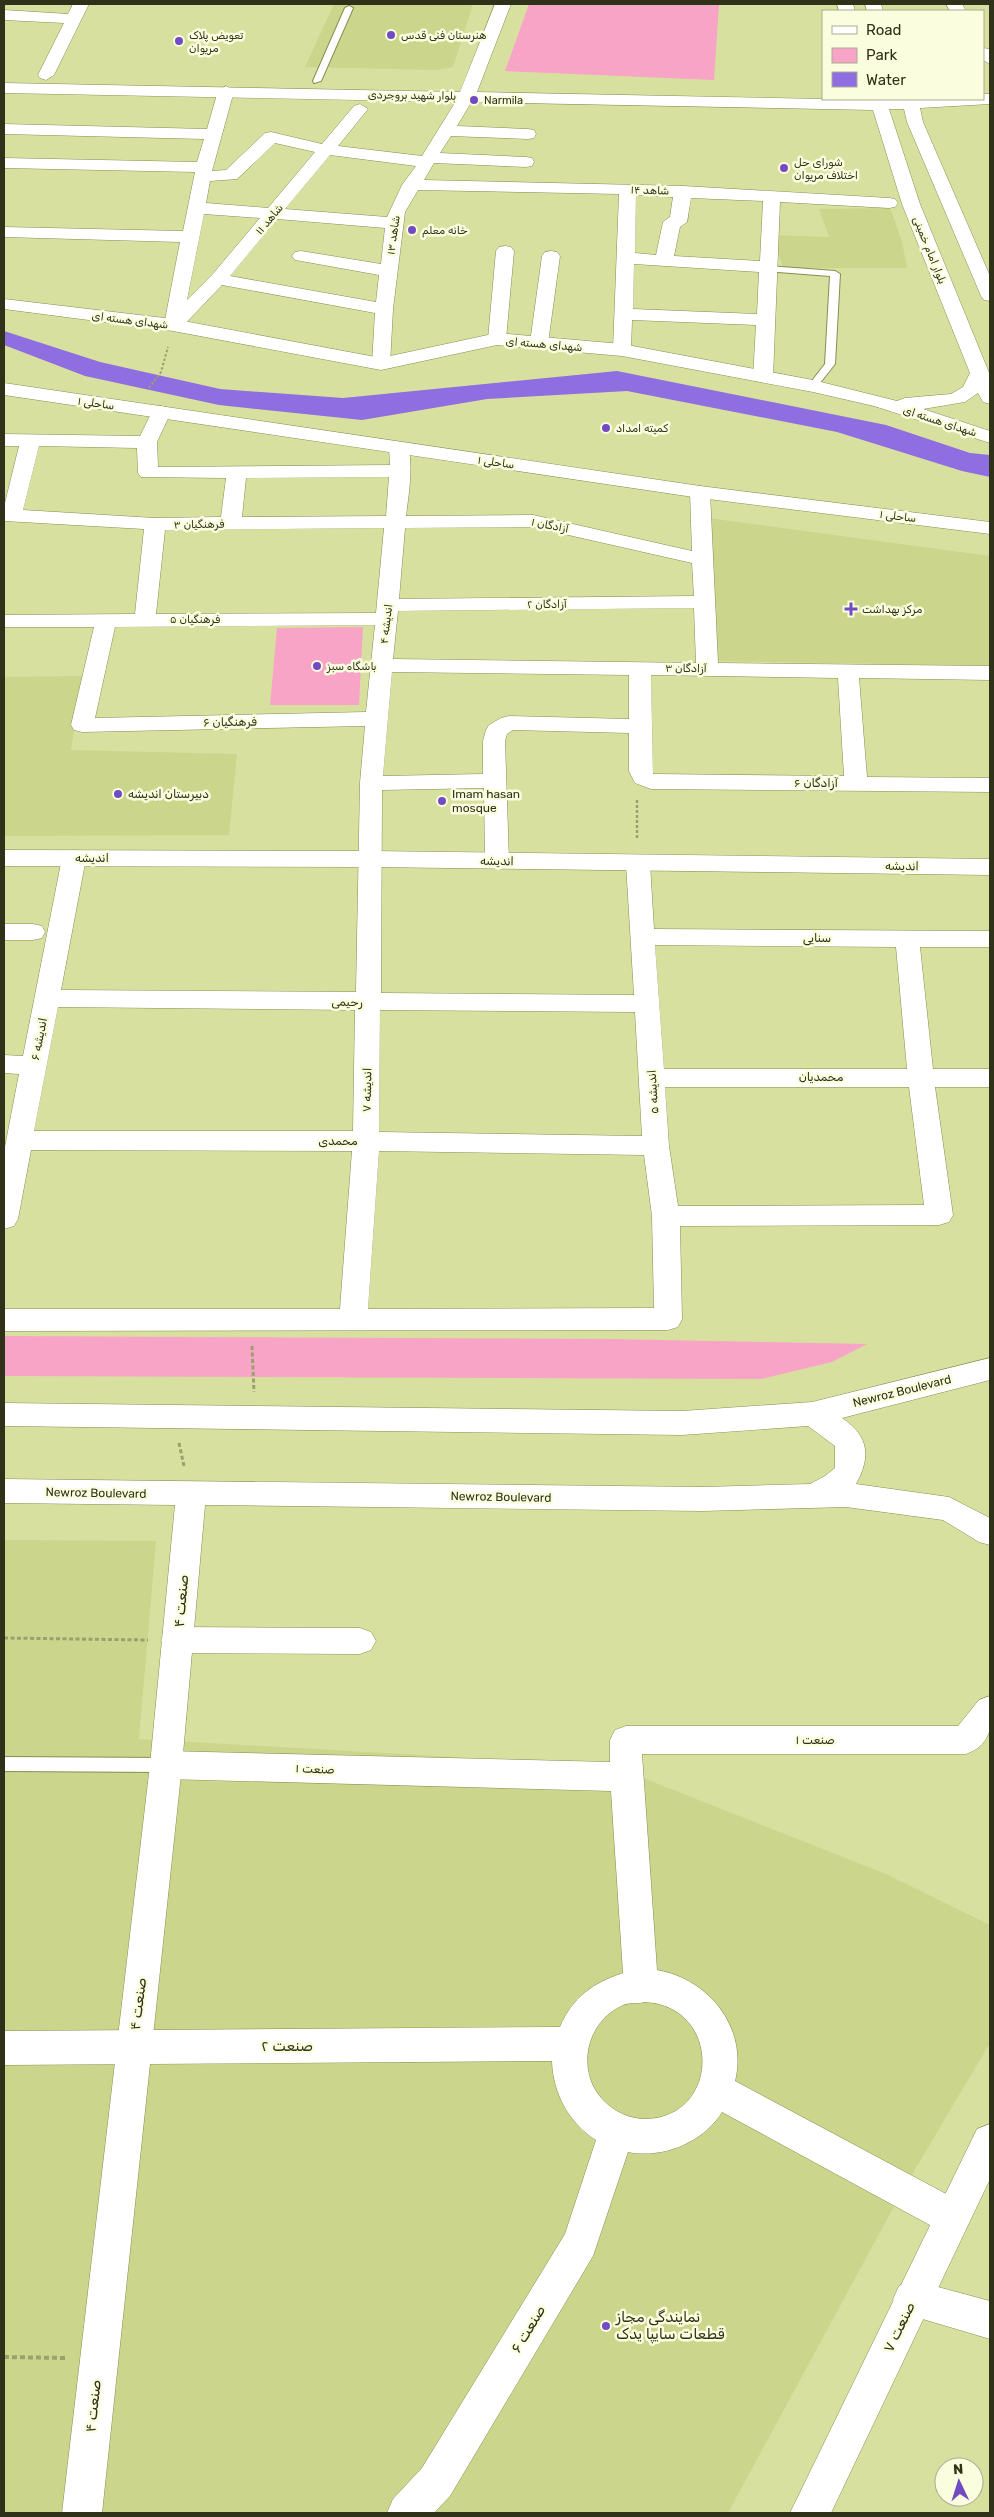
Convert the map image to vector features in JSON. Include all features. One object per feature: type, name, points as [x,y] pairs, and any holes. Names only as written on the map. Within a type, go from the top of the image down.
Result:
[{"type":"street","points":[[46,75],[81,4]]},
{"type":"street","name":"شاهد ۱۳","points":[[381,364],[384,308],[396,212],[471,90],[503,4]]},
{"type":"street","points":[[4,15],[32,10],[73,19]]},
{"type":"street","name":"بلوار شهید بروجردی","points":[[4,74],[46,75],[169,84],[226,91],[822,91]]},
{"type":"street","name":"بلوار شهید بروجردی","points":[[4,88],[317,80],[471,90],[878,102],[944,100]]},
{"type":"street","points":[[174,326],[203,172],[226,91]]},
{"type":"street","name":"بلوار امام خمینی","points":[[878,102],[911,204],[990,398]]},
{"type":"street","points":[[911,102],[915,122],[990,296]]},
{"type":"street","name":"شاهد ۱۱","points":[[174,326],[218,279],[328,150],[360,109]]},
{"type":"street","points":[[4,129],[214,134]]},
{"type":"street","points":[[446,131],[528,134]]},
{"type":"street","points":[[4,163],[203,172],[231,175],[271,137],[328,150],[428,160],[526,162]]},
{"type":"street","name":"شاهد ۱۴","points":[[411,186],[628,189],[889,203]]},
{"type":"street","points":[[622,350],[628,189]]},
{"type":"street","points":[[664,260],[672,222],[678,222],[683,191]]},
{"type":"street","points":[[763,376],[772,196]]},
{"type":"street","points":[[196,208],[395,223]]},
{"type":"street","points":[[4,232],[191,237]]},
{"type":"street","points":[[497,340],[505,251]]},
{"type":"street","points":[[301,256],[389,271]]},
{"type":"street","points":[[540,343],[550,256]]},
{"type":"street","points":[[625,258],[768,268]]},
{"type":"street","points":[[218,279],[384,308]]},
{"type":"street","name":"شهدای هسته ای","points":[[4,304],[174,326],[381,364],[497,340],[622,350],[813,386],[880,402],[990,437]]},
{"type":"street","points":[[623,314],[766,320]]},
{"type":"street","points":[[880,402],[911,405],[958,398],[970,391],[980,373]]},
{"type":"street","name":"ساحلی ۱","points":[[4,389],[700,492],[990,528]]},
{"type":"street","points":[[161,412],[147,442],[148,473],[400,471]]},
{"type":"street","points":[[4,440],[30,442],[147,442]]},
{"type":"street","points":[[8,515],[30,442]]},
{"type":"street","name":"اندیشه ۴","points":[[370,859],[371,783],[396,520],[400,471],[399,448]]},
{"type":"street","points":[[231,523],[237,472]]},
{"type":"street","points":[[700,492],[707,669]]},
{"type":"street","name":"فرهنگیان ۳","points":[[8,515],[155,524],[396,520]]},
{"type":"street","name":"آزادگان ۱","points":[[396,520],[533,521],[702,558]]},
{"type":"street","points":[[145,619],[155,524]]},
{"type":"street","name":"آزادگان ۲","points":[[387,612],[704,602]]},
{"type":"street","name":"فرهنگیان ۵","points":[[4,620],[106,620],[387,612]]},
{"type":"street","name":"فرهنگیان ۶","points":[[106,620],[82,725],[378,719]]},
{"type":"street","name":"آزادگان ۳","points":[[382,665],[990,673]]},
{"type":"street","points":[[640,667],[640,771],[643,778]]},
{"type":"street","points":[[848,671],[856,783]]},
{"type":"street","points":[[497,861],[494,741],[497,730],[509,724],[641,726]]},
{"type":"street","name":"آزادگان ۶","points":[[643,778],[651,782],[990,785]]},
{"type":"street","points":[[371,783],[496,781]]},
{"type":"street","name":"اندیشه","points":[[4,858],[370,859],[638,864],[990,867]]},
{"type":"street","name":"اندیشه ۶","points":[[5,1207],[74,858]]},
{"type":"street","name":"اندیشه ۷","points":[[353,1320],[366,1141],[370,859]]},
{"type":"street","name":"اندیشه ۵","points":[[353,1320],[668,1319],[666,1216],[656,1146],[638,864]]},
{"type":"street","points":[[4,932],[33,932]]},
{"type":"street","name":"سنایی","points":[[643,937],[990,939]]},
{"type":"street","points":[[666,1216],[939,1215],[921,1077],[907,939]]},
{"type":"street","name":"رحیمی","points":[[46,998],[647,1004]]},
{"type":"street","points":[[4,1064],[34,1064]]},
{"type":"street","name":"محمدیان","points":[[652,1078],[990,1078]]},
{"type":"street","name":"محمدی","points":[[19,1140],[366,1141],[656,1146]]},
{"type":"street","points":[[4,1320],[353,1320]]},
{"type":"street","name":"Newroz Boulevard","points":[[4,1414],[682,1423],[812,1414],[990,1369]]},
{"type":"street","points":[[812,1414],[833,1426],[846,1438],[851,1455],[851,1468],[842,1481],[814,1495]]},
{"type":"street","name":"Newroz Boulevard","points":[[4,1491],[703,1499],[846,1495],[948,1509],[990,1533]]},
{"type":"street","name":"صنعت ۴","points":[[82,2513],[166,1765],[191,1494]]},
{"type":"street","points":[[177,1640],[360,1641]]},
{"type":"street","name":"صنعت ۱","points":[[166,1765],[626,1777],[626,1740],[966,1740],[990,1710]]},
{"type":"street","points":[[626,1777],[641,1987]]},
{"type":"street","points":[[649,1986],[675,1993],[697,2007],[713,2028],[722,2052],[721,2077],[712,2101],[694,2120],[671,2132],[644,2135],[618,2129],[596,2116],[579,2098],[570,2076],[568,2053],[570,2044],[573,2030],[586,2010],[603,1996],[626,1988],[649,1986]]},
{"type":"street","name":"صنعت ۲","points":[[4,2048],[570,2044]]},
{"type":"street","points":[[716,2090],[952,2217]]},
{"type":"street","name":"صنعت ۶","points":[[407,2513],[436,2482],[580,2243],[618,2129]]},
{"type":"street","name":"صنعت ۷","points":[[810,2513],[912,2298],[990,2142]]},
{"type":"street","points":[[912,2298],[990,2320]]},
{"type":"lane","points":[[317,80],[349,8]]},
{"type":"lane","points":[[768,268],[835,274],[830,364],[813,386]]},
{"type":"lane","name":"صنعت ۱","points":[[4,1764],[166,1765]]},
{"type":"path","points":[[144,394],[161,372],[174,326]]},
{"type":"path","points":[[638,864],[637,784],[643,778]]},
{"type":"path","points":[[251,1320],[255,1418]]},
{"type":"path","points":[[172,1417],[191,1494]]},
{"type":"path","points":[[4,1638],[177,1640]]},
{"type":"path","points":[[4,2357],[98,2358]]},
{"type":"shaded area","name":"هنرستان فنی قدس","points":[[334,4],[473,4],[453,67],[436,70],[305,67]]},
{"type":"shaded area","points":[[890,208],[902,241],[907,268],[783,268],[773,235],[829,237],[819,209]]},
{"type":"shaded area","name":"مرکز بهداشت","points":[[708,518],[990,556],[990,666],[715,661]]},
{"type":"shaded area","name":"دبیرستان اندیشه","points":[[83,676],[71,750],[237,754],[229,835],[4,836],[4,677]]},
{"type":"shaded area","points":[[4,1540],[156,1541],[139,1739],[613,1766],[886,1874],[990,1925],[990,2043],[904,2188],[728,2513],[4,2513]]},
{"type":"green space","points":[[529,4],[719,4],[714,80],[505,71]]},
{"type":"green space","name":"باشگاه سبز","points":[[363,627],[359,705],[270,705],[277,628]]},
{"type":"green space","points":[[4,1336],[609,1339],[867,1344],[832,1362],[761,1379],[4,1376]]},
{"type":"water","points":[[4,331],[100,362],[220,389],[343,398],[617,371],[886,425],[970,453],[990,455],[990,477],[962,471],[837,432],[627,391],[487,399],[362,420],[219,405],[85,376],[4,345]]},
{"type":"place","name":"هنرستان فنی قدس","points":[[391,35]]},
{"type":"place","name":"تعویض پلاک مریوان","points":[[179,41]]},
{"type":"place","name":"Narmila","points":[[474,100]]},
{"type":"place","name":"شورای حل اختلاف مریوان","points":[[784,168]]},
{"type":"place","name":"خانه معلم","points":[[412,230]]},
{"type":"place","name":"کمیته امداد","points":[[606,428]]},
{"type":"place","name":"مرکز بهداشت","points":[[851,609]]},
{"type":"place","name":"باشگاه سبز","points":[[317,666]]},
{"type":"place","name":"دبیرستان اندیشه","points":[[118,794]]},
{"type":"place","name":"Imam hasan mosque","points":[[442,801]]},
{"type":"place","name":"نمایندگی مجاز قطعات سایپا یدک","points":[[606,2326]]}]
